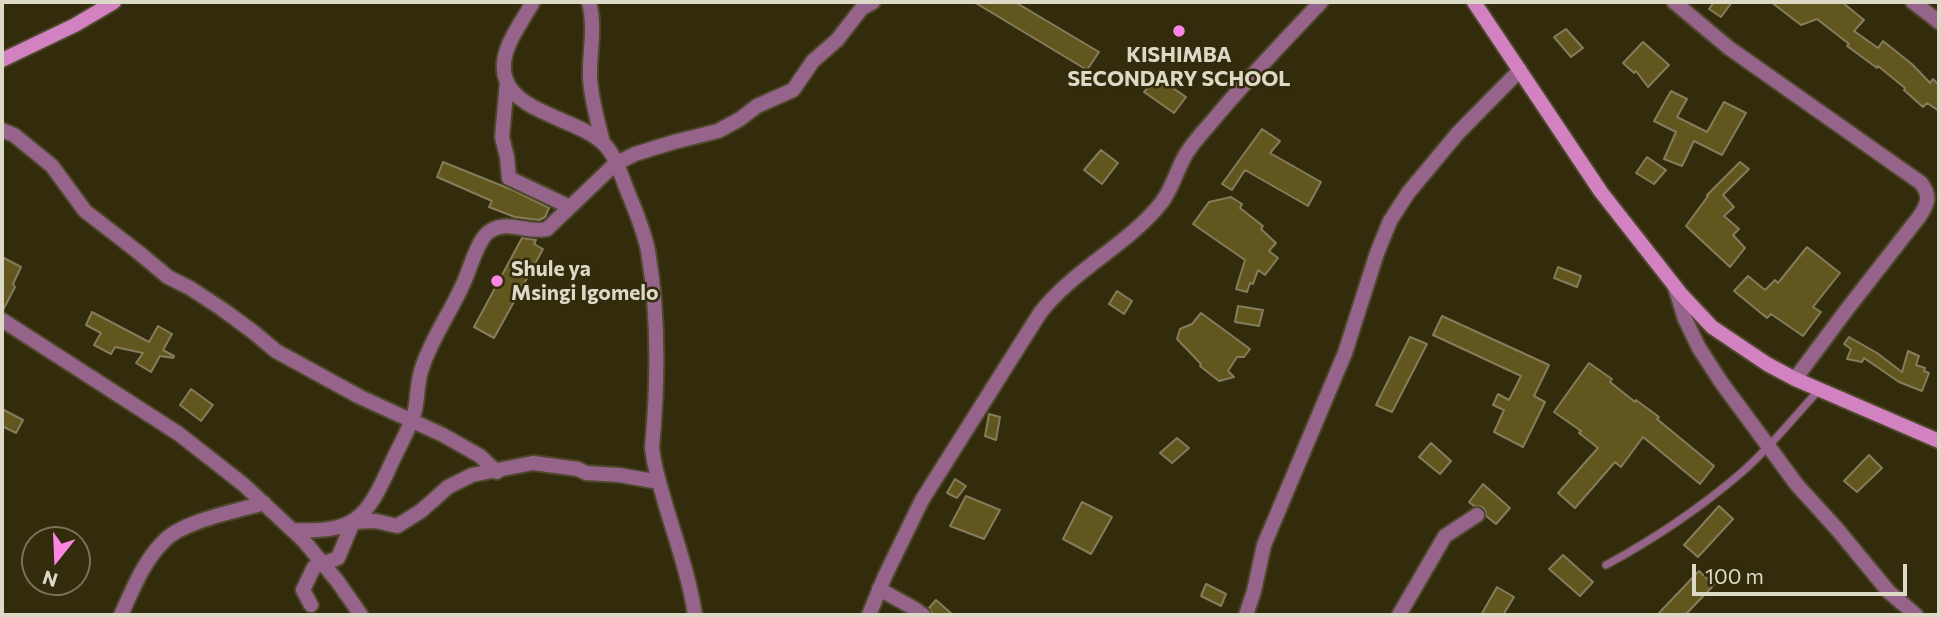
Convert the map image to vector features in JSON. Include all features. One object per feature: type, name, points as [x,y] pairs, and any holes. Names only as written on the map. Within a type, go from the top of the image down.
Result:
[{"type":"street","points":[[2,60],[75,25],[114,2]]},
{"type":"street","points":[[533,2],[506,52],[504,73],[507,82],[513,92],[533,107],[582,128],[603,143]]},
{"type":"street","points":[[589,2],[593,37],[590,79],[603,143],[615,164],[648,251],[656,314],[652,449],[659,482],[681,552],[695,615]]},
{"type":"street","points":[[292,530],[340,528],[353,522],[372,503],[411,420],[419,379],[430,345],[462,287],[487,232],[500,226],[516,226],[537,232],[547,229],[615,164],[648,150],[718,131],[757,106],[793,90],[813,61],[837,40],[862,8],[873,2]]},
{"type":"street","points":[[869,615],[922,500],[1040,313],[1054,295],[1124,239],[1162,202],[1186,154],[1197,140],[1246,81],[1321,2]]},
{"type":"street","points":[[1474,2],[1601,192],[1675,287],[1712,327],[1767,364],[1795,379],[1939,441]]},
{"type":"street","points":[[1674,2],[1728,48],[1921,183],[1927,191],[1926,207]]},
{"type":"street","points":[[1913,2],[1939,22]]},
{"type":"street","points":[[1246,615],[1264,545],[1345,353],[1377,253],[1391,221],[1408,193],[1458,133],[1520,70]]},
{"type":"street","points":[[507,82],[501,131],[509,178],[570,207]]},
{"type":"street","points":[[2,130],[14,135],[52,166],[85,211],[167,277],[222,309],[276,351],[360,397],[480,456],[496,472]]},
{"type":"street","points":[[1795,379],[1926,207],[1939,197]]},
{"type":"street","points":[[1675,287],[1685,319],[1699,348],[1768,446],[1797,485],[1872,573],[1916,615]]},
{"type":"street","points":[[2,320],[180,434],[236,478],[292,530],[338,582],[361,615]]},
{"type":"street","points":[[353,522],[376,521],[397,526],[421,511],[448,487],[472,475],[533,463],[659,482]]},
{"type":"street","points":[[121,615],[138,576],[164,540],[202,521],[264,503]]},
{"type":"street","points":[[1399,615],[1445,536],[1477,515]]},
{"type":"street","points":[[311,606],[303,590],[314,567],[338,558],[353,522]]},
{"type":"street","points":[[879,589],[923,615]]},
{"type":"lane","points":[[1606,565],[1644,545],[1742,472],[1819,390]]},
{"type":"building","points":[[974,2],[1015,2],[1099,52],[1087,70]]},
{"type":"building","points":[[1714,2],[1732,2],[1721,17],[1709,9]]},
{"type":"building","points":[[1771,2],[1842,2],[1864,20],[1854,31],[1878,48],[1883,41],[1930,83],[1933,79],[1939,85],[1939,111],[1927,103],[1923,107],[1904,90],[1905,88],[1847,46],[1849,44],[1817,19],[1801,25]]},
{"type":"building","points":[[1566,29],[1583,48],[1571,57],[1554,37]]},
{"type":"building","points":[[1643,42],[1669,65],[1648,87],[1636,71],[1634,73],[1623,63]]},
{"type":"building","points":[[1157,77],[1186,97],[1174,113],[1144,92]]},
{"type":"building","points":[[1671,91],[1687,99],[1677,117],[1707,132],[1724,102],[1746,113],[1722,155],[1694,141],[1682,166],[1664,159],[1676,132],[1654,121]]},
{"type":"building","points":[[1262,129],[1280,141],[1270,153],[1321,182],[1308,206],[1245,170],[1232,190],[1222,184]]},
{"type":"building","points":[[1101,150],[1118,163],[1102,184],[1084,170]]},
{"type":"building","points":[[1647,157],[1666,170],[1654,184],[1636,173]]},
{"type":"building","points":[[443,162],[549,208],[545,217],[539,220],[515,217],[489,207],[492,201],[437,177]]},
{"type":"building","points":[[1740,162],[1749,169],[1723,195],[1734,207],[1724,216],[1739,229],[1733,235],[1745,248],[1730,267],[1686,226],[1707,195]]},
{"type":"building","points":[[1231,197],[1242,204],[1240,208],[1263,226],[1261,229],[1276,243],[1269,251],[1278,258],[1265,275],[1258,270],[1247,292],[1236,289],[1245,260],[1193,224],[1209,202]]},
{"type":"building","points":[[522,238],[536,240],[534,244],[543,249],[494,338],[474,327]]},
{"type":"building","points":[[1807,247],[1840,273],[1813,307],[1821,312],[1803,336],[1771,314],[1767,318],[1734,291],[1748,276],[1765,290],[1775,280],[1778,283]]},
{"type":"building","points":[[2,257],[21,267],[13,284],[15,287],[3,310]]},
{"type":"building","points":[[1558,267],[1581,276],[1577,287],[1554,278]]},
{"type":"building","points":[[1117,291],[1132,301],[1124,314],[1109,304]]},
{"type":"building","points":[[1238,306],[1263,310],[1259,326],[1235,322]]},
{"type":"building","points":[[92,312],[149,342],[158,326],[172,334],[163,350],[174,356],[173,358],[160,356],[151,372],[136,363],[143,353],[115,347],[111,354],[94,345],[101,333],[86,325]]},
{"type":"building","points":[[1201,313],[1250,349],[1244,357],[1237,357],[1228,371],[1234,377],[1219,381],[1200,366],[1177,339],[1180,329],[1192,324]]},
{"type":"building","points":[[1442,316],[1549,365],[1534,396],[1545,402],[1523,447],[1494,432],[1504,410],[1493,405],[1498,394],[1509,400],[1521,376],[1433,335]]},
{"type":"building","points":[[1410,337],[1427,344],[1392,412],[1376,405]]},
{"type":"building","points":[[1849,337],[1902,372],[1908,351],[1919,356],[1916,365],[1925,368],[1924,371],[1929,373],[1922,391],[1899,382],[1864,358],[1862,362],[1847,359],[1851,349],[1844,344]]},
{"type":"building","points":[[1589,363],[1612,379],[1610,382],[1635,402],[1636,400],[1659,417],[1657,419],[1714,466],[1700,484],[1643,437],[1621,467],[1615,462],[1575,508],[1558,493],[1598,448],[1579,433],[1581,431],[1554,412]]},
{"type":"building","points":[[191,389],[213,405],[201,421],[180,405]]},
{"type":"building","points":[[2,409],[23,420],[16,433],[2,426]]},
{"type":"building","points":[[989,414],[1000,417],[996,440],[985,436]]},
{"type":"building","points":[[1177,438],[1189,448],[1172,463],[1160,453]]},
{"type":"building","points":[[1431,443],[1451,461],[1440,474],[1419,457]]},
{"type":"building","points":[[1869,455],[1882,468],[1857,492],[1844,481]]},
{"type":"building","points":[[955,479],[966,486],[957,498],[947,493]]},
{"type":"building","points":[[1483,484],[1510,508],[1496,524],[1486,516],[1482,507],[1469,502]]},
{"type":"building","points":[[966,496],[1000,510],[984,539],[950,526]]},
{"type":"building","points":[[1082,502],[1112,517],[1091,554],[1063,539]]},
{"type":"building","points":[[1719,506],[1733,519],[1698,557],[1684,545]]},
{"type":"building","points":[[1563,555],[1593,582],[1580,596],[1549,569]]},
{"type":"building","points":[[1699,571],[1714,585],[1685,615],[1657,615]]},
{"type":"building","points":[[1206,584],[1226,594],[1221,606],[1201,596]]},
{"type":"building","points":[[1497,587],[1514,597],[1503,615],[1481,615]]},
{"type":"building","points":[[936,600],[953,615],[933,615],[929,608]]},
{"type":"place","name":"KISHIMBA SECONDARY SCHOOL","points":[[1179,31]]},
{"type":"place","name":"Shule ya Msingi Igomelo","points":[[497,281]]}]
